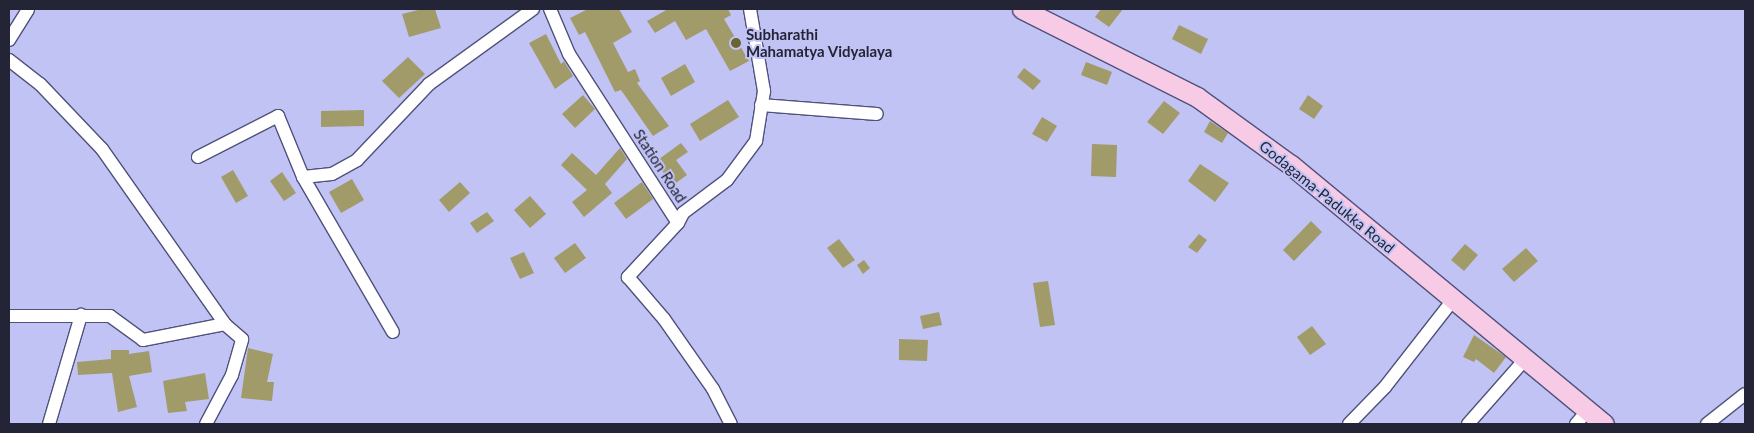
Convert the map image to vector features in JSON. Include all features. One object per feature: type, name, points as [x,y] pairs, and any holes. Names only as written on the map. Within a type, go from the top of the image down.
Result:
[{"type":"main road","name":"Godagama-Padukka Road","points":[[1022,9],[1197,97],[1291,165],[1453,300],[1527,357],[1604,424]]},
{"type":"street","points":[[9,40],[28,9]]},
{"type":"street","points":[[303,177],[332,174],[357,160],[429,84],[533,9]]},
{"type":"street","name":"Station Road","points":[[550,9],[569,54],[678,223],[628,277],[664,319],[712,389],[731,424]]},
{"type":"street","points":[[678,223],[683,213],[727,180],[756,142],[764,91],[750,9]]},
{"type":"street","points":[[9,60],[40,84],[102,150],[224,324],[242,339],[232,375],[206,424]]},
{"type":"street","points":[[761,105],[877,114]]},
{"type":"street","points":[[198,157],[278,116],[303,177],[394,332]]},
{"type":"street","points":[[1349,424],[1385,387],[1453,300]]},
{"type":"street","points":[[49,424],[81,315]]},
{"type":"street","points":[[9,316],[110,316],[143,340],[224,324]]},
{"type":"street","points":[[1468,424],[1527,357]]},
{"type":"street","points":[[1707,424],[1745,394]]},
{"type":"street","points":[[1576,424],[1588,410]]},
{"type":"building","points":[[422,9],[435,9],[441,28],[409,37],[402,14]]},
{"type":"building","points":[[588,9],[619,9],[632,32],[613,43],[628,72],[635,69],[640,81],[637,83],[669,126],[653,136],[621,90],[615,92],[585,32],[579,35],[570,18]]},
{"type":"building","points":[[668,9],[728,9],[731,15],[724,19],[749,61],[730,71],[706,29],[686,40],[675,21],[655,33],[647,21]]},
{"type":"building","points":[[1101,9],[1123,9],[1109,27],[1095,17]]},
{"type":"building","points":[[1179,25],[1208,39],[1201,54],[1172,39]]},
{"type":"building","points":[[546,34],[561,64],[564,61],[573,76],[555,89],[529,43]]},
{"type":"building","points":[[408,57],[425,74],[399,98],[382,81]]},
{"type":"building","points":[[1086,62],[1112,72],[1107,85],[1081,75]]},
{"type":"building","points":[[685,64],[695,82],[671,96],[661,78]]},
{"type":"building","points":[[1024,68],[1041,81],[1033,90],[1017,77]]},
{"type":"building","points":[[583,95],[595,109],[575,128],[562,114]]},
{"type":"building","points":[[1308,95],[1323,106],[1314,119],[1299,109]]},
{"type":"building","points":[[728,100],[739,117],[700,141],[690,124]]},
{"type":"building","points":[[1164,101],[1180,113],[1163,134],[1147,122]]},
{"type":"building","points":[[364,110],[364,126],[321,127],[321,111]]},
{"type":"building","points":[[1042,117],[1057,126],[1047,142],[1032,134]]},
{"type":"building","points":[[1210,121],[1228,133],[1222,143],[1204,132]]},
{"type":"building","points":[[681,143],[688,152],[676,160],[687,175],[673,185],[655,162]]},
{"type":"building","points":[[1092,144],[1117,145],[1116,177],[1091,176]]},
{"type":"building","points":[[620,148],[627,159],[605,184],[612,193],[584,217],[572,202],[587,190],[561,165],[572,153],[596,175]]},
{"type":"building","points":[[1200,164],[1229,183],[1215,202],[1188,181]]},
{"type":"building","points":[[233,170],[248,196],[236,203],[221,177]]},
{"type":"building","points":[[282,172],[296,193],[284,201],[270,181]]},
{"type":"building","points":[[352,179],[364,200],[341,213],[329,192]]},
{"type":"building","points":[[460,182],[470,193],[449,212],[439,200]]},
{"type":"building","points":[[642,182],[653,199],[626,219],[614,203]]},
{"type":"building","points":[[530,196],[546,214],[530,228],[514,210]]},
{"type":"building","points":[[487,212],[494,221],[477,233],[470,223]]},
{"type":"building","points":[[1311,221],[1322,232],[1294,261],[1283,250]]},
{"type":"building","points":[[1199,234],[1207,240],[1197,253],[1188,247]]},
{"type":"building","points":[[839,239],[855,260],[843,268],[827,248]]},
{"type":"building","points":[[575,243],[586,258],[565,273],[554,258]]},
{"type":"building","points":[[1465,244],[1478,255],[1464,271],[1451,260]]},
{"type":"building","points":[[1526,248],[1538,261],[1514,282],[1502,269]]},
{"type":"building","points":[[524,252],[534,273],[520,279],[510,258]]},
{"type":"building","points":[[864,260],[870,268],[863,274],[857,265]]},
{"type":"building","points":[[1048,281],[1055,325],[1040,327],[1033,283]]},
{"type":"building","points":[[939,312],[942,325],[923,329],[920,316]]},
{"type":"building","points":[[1312,326],[1326,344],[1310,355],[1297,337]]},
{"type":"building","points":[[1474,335],[1506,357],[1494,373],[1476,359],[1474,362],[1463,357]]},
{"type":"building","points":[[899,339],[928,340],[927,361],[899,360]]},
{"type":"building","points":[[248,348],[273,354],[267,382],[274,382],[272,401],[241,398]]},
{"type":"building","points":[[111,350],[129,350],[129,354],[149,351],[152,372],[129,376],[137,407],[118,412],[112,373],[78,375],[77,362],[111,359]]},
{"type":"building","points":[[205,373],[209,399],[185,402],[187,411],[168,413],[163,381]]},
{"type":"place","name":"Subharathi Mahamatya Vidyalaya","points":[[736,43]]}]
